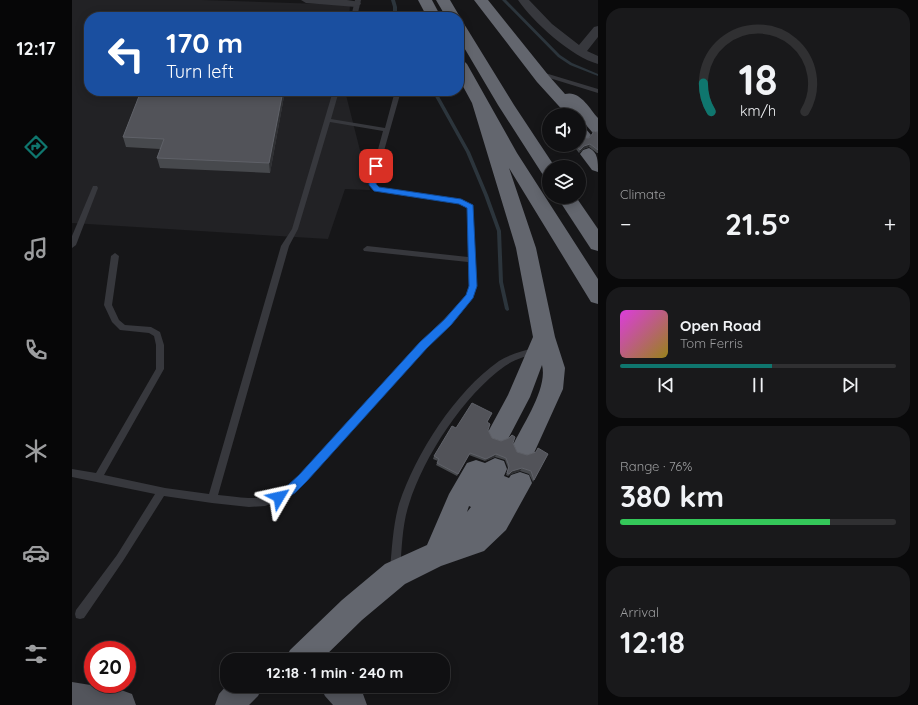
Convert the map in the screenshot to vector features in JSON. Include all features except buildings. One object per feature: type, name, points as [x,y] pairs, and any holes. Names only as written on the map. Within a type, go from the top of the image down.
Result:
[{"type":"highway","points":[[425,0],[431,12]]},
{"type":"highway","points":[[443,0],[450,12]]},
{"type":"highway","points":[[481,0],[570,108]]},
{"type":"highway","points":[[464,35],[506,105],[542,160]]},
{"type":"highway","points":[[540,72],[539,87],[553,108]]},
{"type":"highway","points":[[540,72],[549,93],[561,108]]},
{"type":"highway","points":[[540,72],[558,84],[573,108]]},
{"type":"highway","points":[[464,74],[480,104],[532,191],[598,296]]},
{"type":"highway","points":[[480,104],[526,248],[540,344],[518,397],[518,441],[565,387],[565,369],[560,358],[540,344]]},
{"type":"highway","points":[[571,204],[598,244]]},
{"type":"highway","points":[[307,653],[352,610],[395,574],[436,554],[475,542],[486,533],[497,521],[501,472],[458,502],[436,554]]},
{"type":"main road","points":[[230,705],[240,693]]},
{"type":"main road","points":[[342,693],[352,705]]},
{"type":"main road","points":[[72,697],[121,705]]},
{"type":"street","points":[[306,0],[357,2]]},
{"type":"street","points":[[523,0],[548,26],[580,52],[598,60]]},
{"type":"street","points":[[580,52],[598,28]]},
{"type":"lane","points":[[355,12],[357,2]]},
{"type":"lane","points":[[540,72],[598,91]]},
{"type":"lane","points":[[212,499],[285,246],[295,229],[335,96]]},
{"type":"lane","points":[[72,473],[161,492],[212,499],[265,502],[279,497],[291,489],[404,368],[423,345],[463,305],[470,296],[473,286],[470,207],[461,202],[377,189],[373,185],[373,178],[397,96]]},
{"type":"lane","points":[[328,120],[387,130]]},
{"type":"lane","points":[[72,245],[95,188]]},
{"type":"lane","points":[[367,249],[472,260]]},
{"type":"lane","points":[[98,478],[160,368],[160,344],[156,334],[151,330],[123,328],[119,326],[108,305],[115,256]]},
{"type":"lane","points":[[395,574],[399,529],[405,503],[422,463],[437,437],[454,411],[489,374],[502,363],[540,344]]},
{"type":"lane","points":[[80,614],[120,558],[161,492]]},
{"type":"shaded area","points":[[72,0],[202,0],[350,5],[349,12],[84,12],[84,96],[346,96],[370,190],[345,189],[328,239],[72,223]]},
{"type":"waterway","points":[[393,0],[395,12]]},
{"type":"waterway","points":[[504,0],[559,56],[571,64],[598,75]]},
{"type":"waterway","points":[[437,96],[468,152],[499,231],[501,282],[507,309]]},
{"type":"route","points":[[279,497],[303,478],[328,452],[334,442],[349,428],[423,345],[463,305],[470,296],[473,286],[470,207],[461,202],[377,189],[373,185],[376,166]]}]
